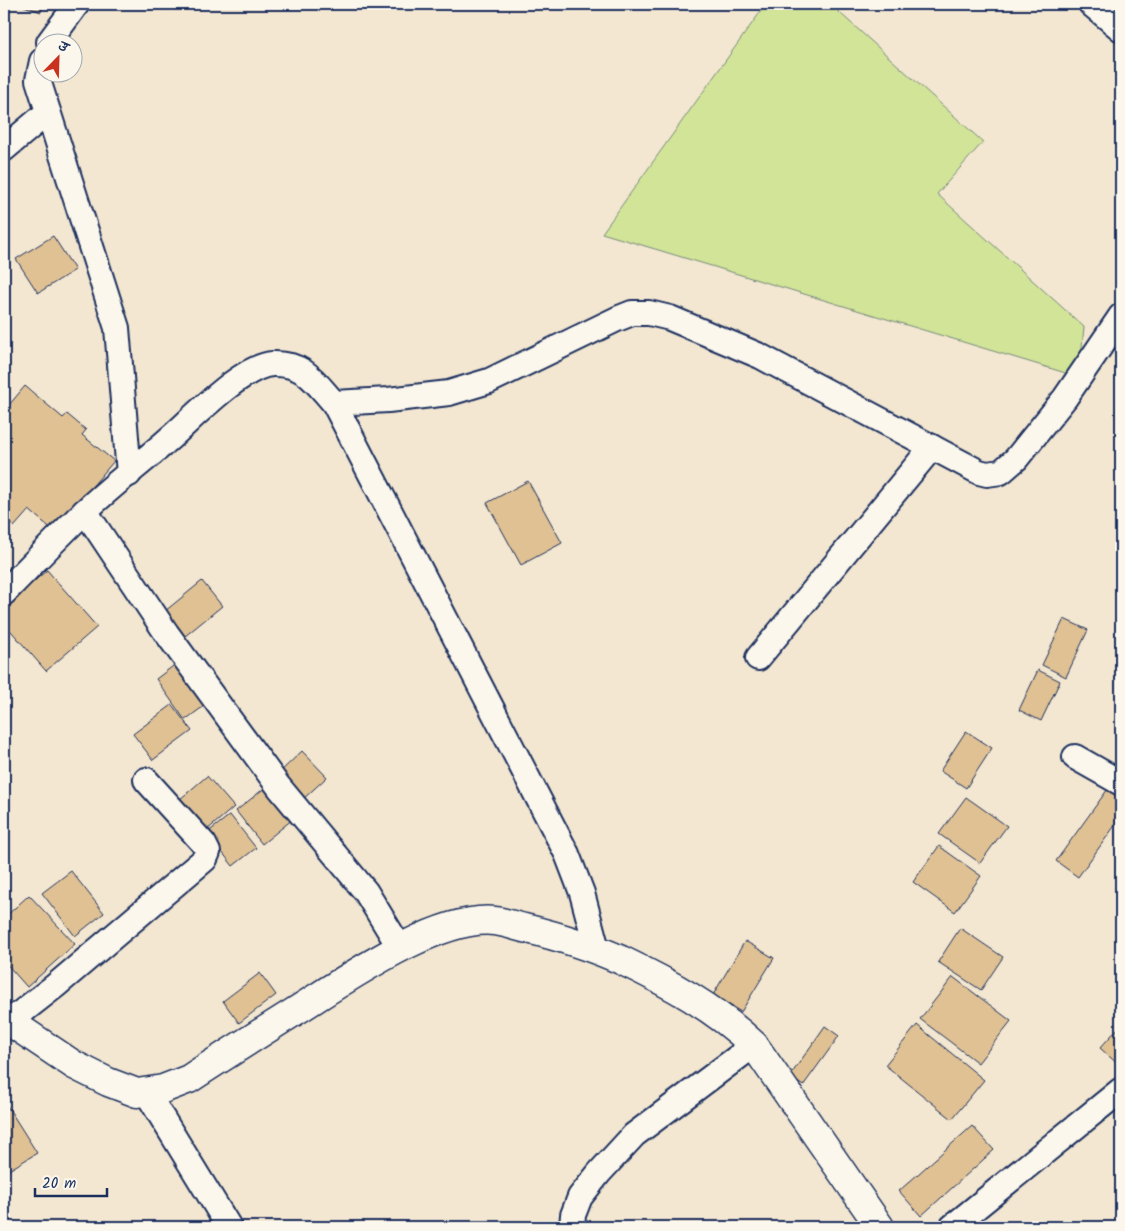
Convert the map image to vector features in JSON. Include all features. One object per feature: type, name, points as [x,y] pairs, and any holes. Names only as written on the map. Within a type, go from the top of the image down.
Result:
[{"type":"street","points":[[56,32],[77,4]]},
{"type":"street","points":[[1091,4],[1121,29]]},
{"type":"street","points":[[39,82],[117,328],[128,474]]},
{"type":"street","points":[[4,149],[48,112]]},
{"type":"street","points":[[334,403],[388,400],[457,391],[489,381],[616,318],[632,313],[649,313],[670,318],[760,356],[979,472],[987,474],[1001,472],[1016,459],[1045,425],[1121,316]]},
{"type":"street","points":[[4,593],[85,511],[231,385],[259,368],[272,364],[297,367],[311,377],[334,403],[567,854],[582,893],[597,949]]},
{"type":"street","points":[[758,658],[932,447]]},
{"type":"street","points":[[85,511],[166,631],[279,787],[366,892],[400,948]]},
{"type":"street","points":[[1075,757],[1121,783]]},
{"type":"street","points":[[146,780],[204,844],[208,852],[205,860],[55,986],[6,1020],[74,1065],[137,1093],[147,1093],[163,1089],[189,1079],[330,989],[400,948],[428,935],[465,923],[494,920],[543,932],[597,949],[656,977],[706,1005],[741,1032],[754,1045],[880,1227]]},
{"type":"street","points":[[572,1227],[573,1215],[580,1197],[634,1135],[754,1045]]},
{"type":"street","points":[[952,1227],[1121,1090]]},
{"type":"street","points":[[147,1093],[222,1225]]},
{"type":"green space","points":[[766,4],[830,4],[983,142],[937,194],[1084,327],[1079,377],[602,233]]},
{"type":"building","points":[[18,4],[44,4],[41,12]]},
{"type":"building","points":[[4,120],[10,122],[4,135]]},
{"type":"building","points":[[53,236],[75,270],[38,293],[16,259]]},
{"type":"building","points":[[25,386],[63,418],[67,414],[86,430],[82,435],[114,461],[54,531],[29,510],[14,527],[4,518],[4,411]]},
{"type":"building","points":[[528,481],[562,543],[521,565],[487,503]]},
{"type":"building","points":[[47,570],[97,627],[46,671],[4,623],[4,608]]},
{"type":"building","points":[[202,581],[222,606],[179,641],[159,616]]},
{"type":"building","points":[[1064,619],[1088,630],[1066,677],[1042,665]]},
{"type":"building","points":[[181,660],[211,701],[185,720],[156,679]]},
{"type":"building","points":[[1038,670],[1060,681],[1041,721],[1019,710]]},
{"type":"building","points":[[172,705],[192,731],[153,760],[133,734]]},
{"type":"building","points":[[966,731],[992,748],[966,788],[940,771]]},
{"type":"building","points":[[302,751],[327,777],[301,801],[277,775]]},
{"type":"building","points":[[207,776],[234,807],[206,831],[179,800]]},
{"type":"building","points":[[267,786],[293,819],[262,844],[236,811]]},
{"type":"building","points":[[1110,786],[1121,794],[1121,817],[1078,877],[1056,861]]},
{"type":"building","points":[[966,797],[1007,826],[980,863],[939,834]]},
{"type":"building","points":[[230,815],[256,848],[233,866],[207,833]]},
{"type":"building","points":[[939,846],[981,876],[955,912],[913,882]]},
{"type":"building","points":[[71,871],[104,913],[75,936],[42,893]]},
{"type":"building","points":[[29,895],[75,944],[27,987],[4,961],[4,918]]},
{"type":"building","points":[[960,928],[1003,957],[981,990],[938,962]]},
{"type":"building","points":[[745,941],[774,958],[741,1012],[713,995]]},
{"type":"building","points":[[260,973],[276,995],[239,1023],[223,1001]]},
{"type":"building","points":[[953,977],[1011,1021],[978,1063],[920,1019]]},
{"type":"building","points":[[917,1025],[984,1080],[952,1119],[885,1065]]},
{"type":"building","points":[[825,1026],[839,1036],[803,1086],[790,1076]]},
{"type":"building","points":[[1121,1027],[1121,1067],[1100,1048]]},
{"type":"building","points":[[4,1101],[37,1153],[4,1173]]},
{"type":"building","points":[[972,1126],[994,1150],[921,1216],[899,1191]]}]
